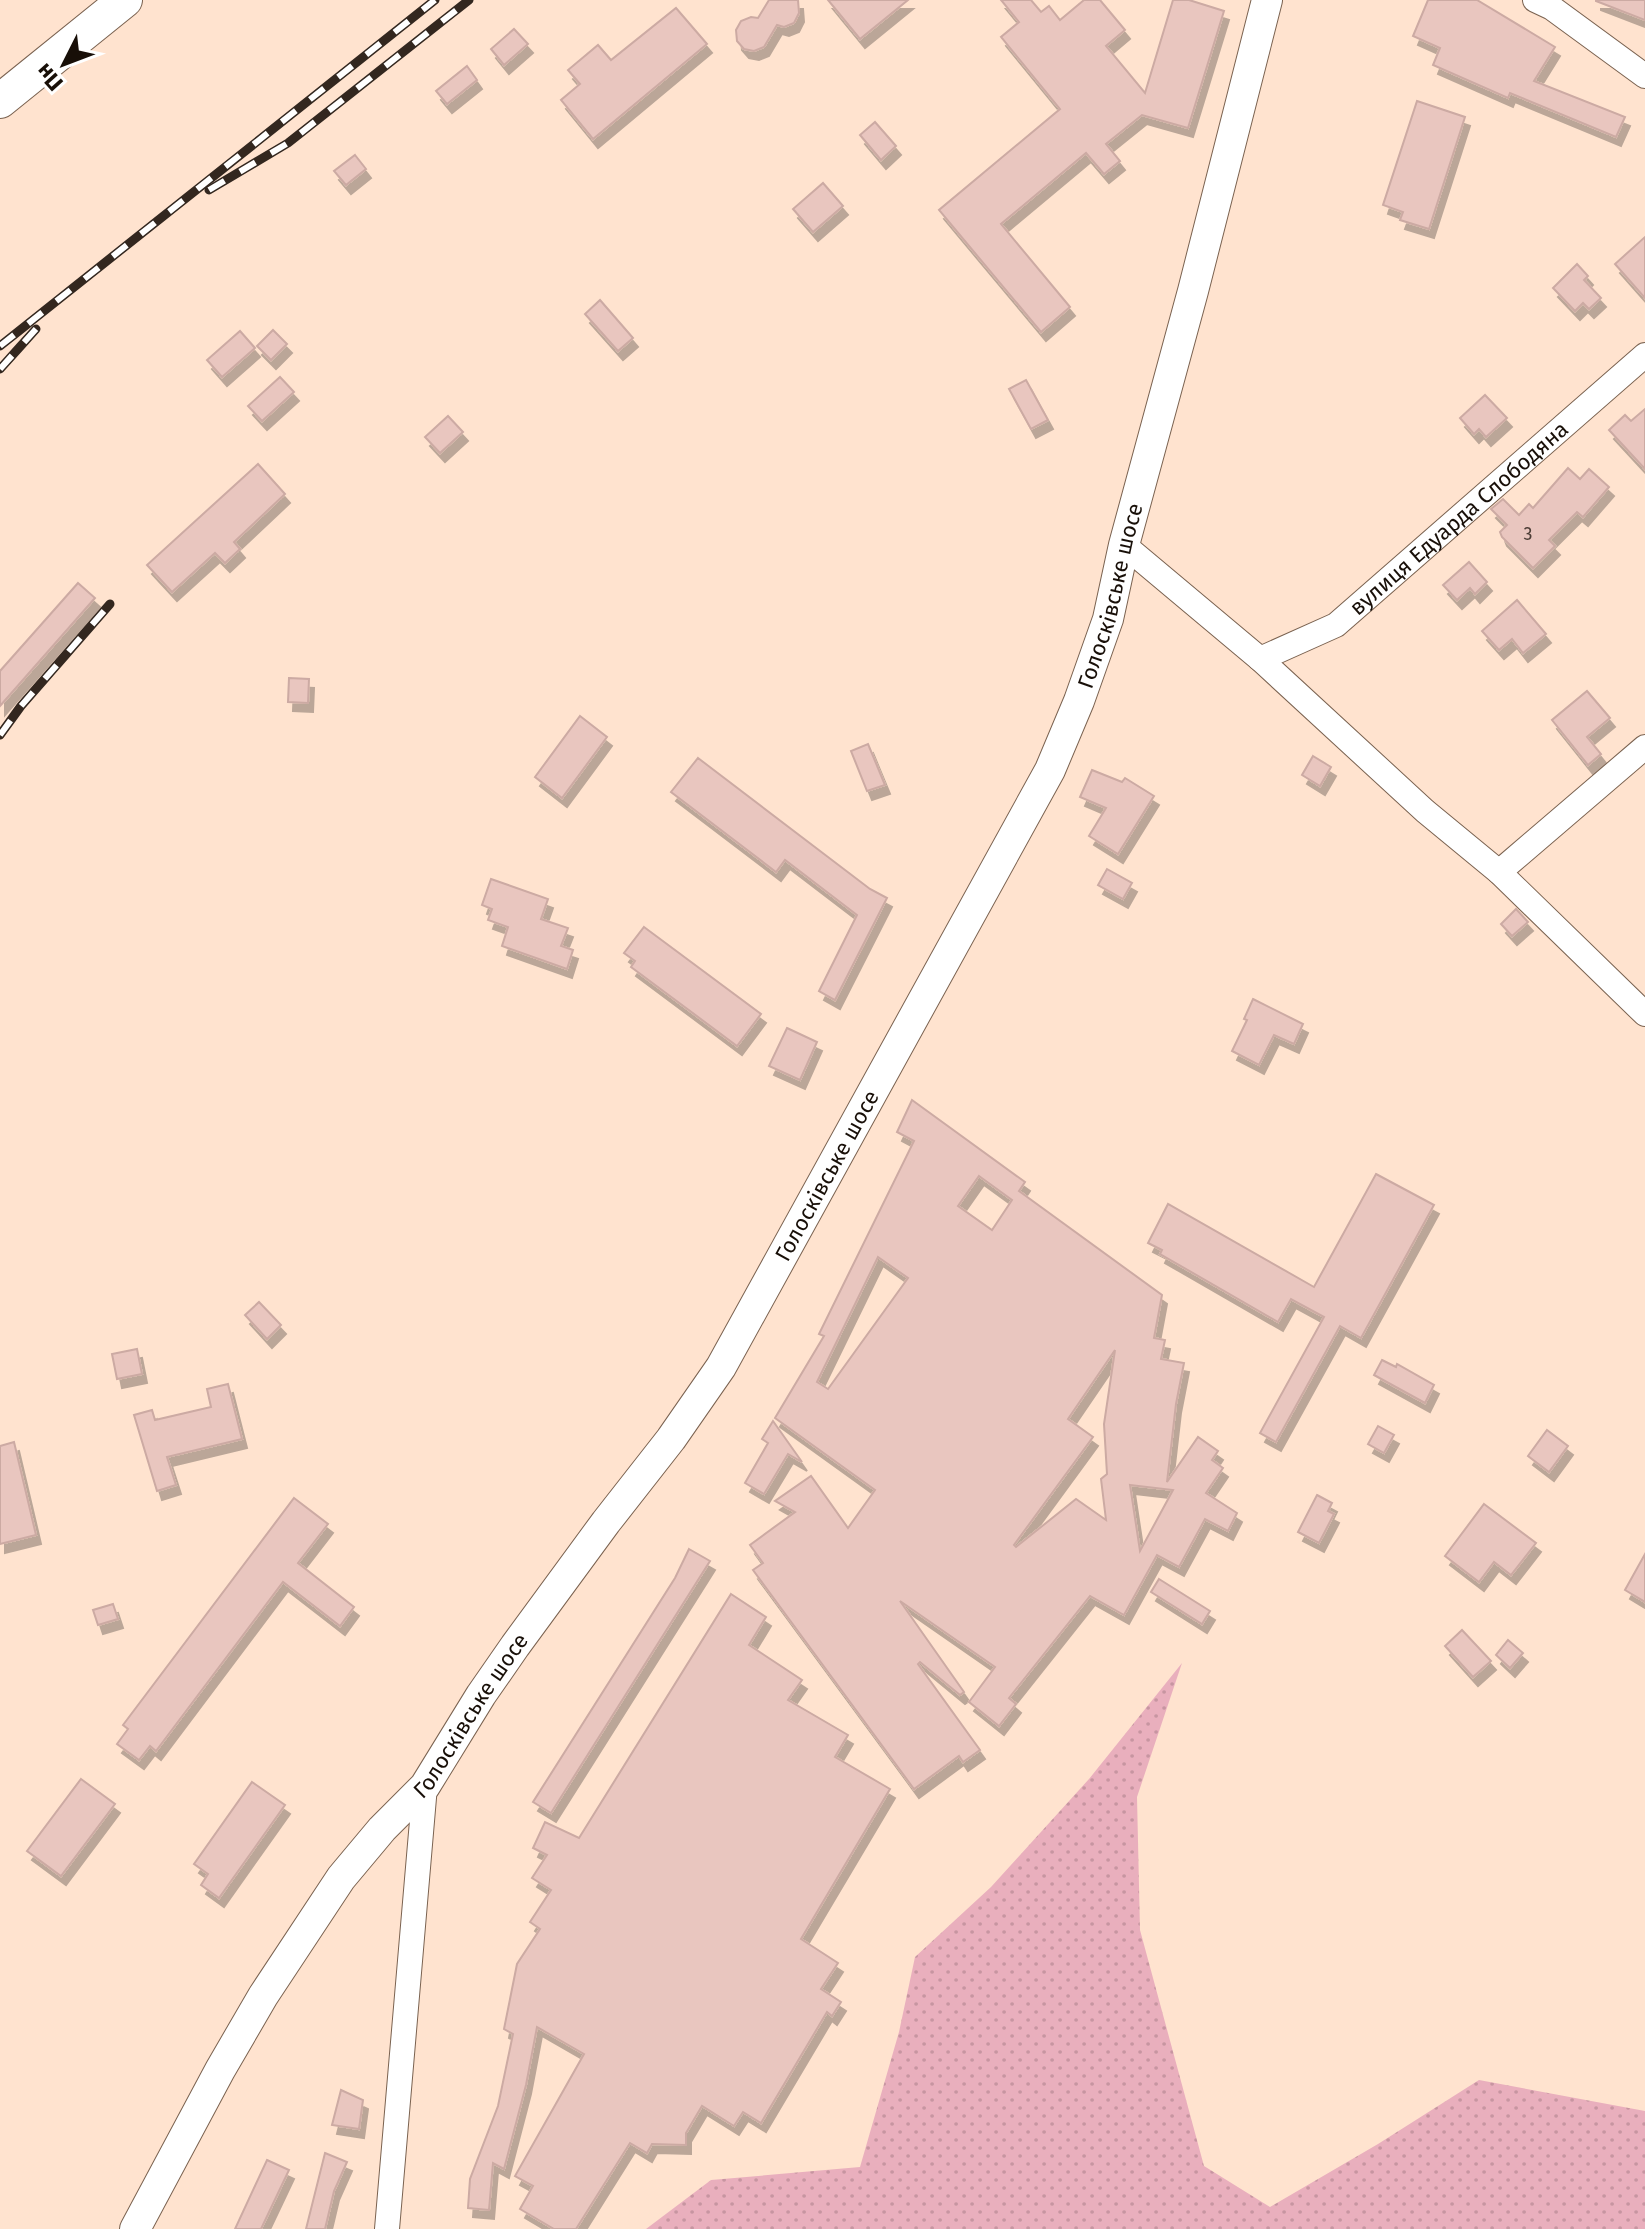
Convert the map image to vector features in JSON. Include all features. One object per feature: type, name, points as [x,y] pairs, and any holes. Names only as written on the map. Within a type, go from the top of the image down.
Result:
[{"type":"main road","points":[[0,101],[125,0]]},
{"type":"street","name":"Голосківське шосе","points":[[135,2229],[220,2070],[271,1984],[341,1878],[382,1829],[425,1786],[481,1695],[721,1367],[1050,770],[1108,619],[1124,545],[1267,0]]},
{"type":"street","points":[[1535,0],[1552,8],[1645,76]]},
{"type":"street","name":"вулиця Едуарда Слободяна","points":[[1260,659],[1336,625],[1645,355]]},
{"type":"street","points":[[1124,545],[1260,659],[1425,811],[1499,872],[1645,1014]]},
{"type":"street","points":[[1499,872],[1645,747]]},
{"type":"street","points":[[387,2229],[425,1786]]},
{"type":"shaded area","points":[[1182,1663],[1137,1797],[1140,1930],[1204,2166],[1270,2207],[1479,2080],[1645,2111],[1645,2229],[646,2229],[711,2180],[860,2167],[899,2032],[915,1957],[991,1887],[1089,1779]]},
{"type":"building","points":[[769,0],[798,0],[799,13],[794,23],[784,27],[777,25],[764,47],[754,51],[744,49],[737,41],[736,30],[741,21],[758,18]]},
{"type":"building","points":[[828,0],[908,0],[860,39]]},
{"type":"building","points":[[1001,0],[1031,0],[1041,12],[1049,6],[1060,20],[1084,0],[1100,0],[1125,30],[1106,46],[1145,93],[1173,0],[1189,0],[1224,11],[1188,128],[1142,115],[1106,144],[1120,161],[1104,174],[1086,153],[1001,224],[1070,307],[1041,332],[939,210],[1060,109],[1001,37],[1019,22]]},
{"type":"building","points":[[1428,0],[1477,0],[1555,47],[1534,81],[1625,117],[1616,137],[1510,93],[1508,98],[1433,65],[1440,48],[1413,36]]},
{"type":"building","points":[[1645,0],[1645,20],[1596,1]]},
{"type":"building","points":[[676,8],[707,44],[593,139],[561,100],[580,84],[568,70],[598,45],[611,60]]},
{"type":"building","points":[[514,29],[528,44],[504,65],[491,49]]},
{"type":"building","points":[[467,66],[477,80],[447,104],[436,91]]},
{"type":"building","points":[[1417,101],[1465,117],[1429,229],[1400,220],[1403,212],[1383,205]]},
{"type":"building","points":[[875,122],[896,146],[881,160],[860,135]]},
{"type":"building","points":[[355,155],[366,169],[346,185],[334,171]]},
{"type":"building","points":[[823,183],[843,206],[813,232],[793,209]]},
{"type":"building","points":[[1645,237],[1645,298],[1615,264]]},
{"type":"building","points":[[1577,264],[1588,276],[1584,280],[1601,298],[1589,309],[1583,303],[1575,311],[1553,288]]},
{"type":"building","points":[[600,300],[633,338],[618,351],[585,314]]},
{"type":"building","points":[[273,330],[287,344],[271,360],[257,346]]},
{"type":"building","points":[[240,331],[255,348],[222,377],[207,360]]},
{"type":"building","points":[[280,377],[294,392],[262,421],[248,406]]},
{"type":"building","points":[[1026,380],[1048,420],[1031,429],[1009,389]]},
{"type":"building","points":[[1485,395],[1507,418],[1486,437],[1479,429],[1474,434],[1460,418]]},
{"type":"building","points":[[1645,409],[1645,469],[1609,430],[1625,415],[1631,421]]},
{"type":"building","points":[[448,416],[463,432],[440,453],[425,437]]},
{"type":"building","points":[[258,464],[285,494],[234,542],[240,549],[225,563],[215,553],[172,592],[147,565]]},
{"type":"building","points":[[1568,468],[1580,479],[1589,469],[1609,487],[1583,517],[1577,512],[1549,540],[1555,546],[1533,568],[1502,537],[1500,532],[1507,525],[1491,509],[1503,499],[1519,515],[1529,504],[1533,508]]},
{"type":"building","points":[[1469,562],[1487,582],[1475,594],[1470,588],[1457,600],[1443,585]]},
{"type":"building","points":[[78,583],[95,598],[0,706],[0,671]]},
{"type":"building","points":[[1517,600],[1546,634],[1523,653],[1512,639],[1499,650],[1482,631]]},
{"type":"building","points":[[289,678],[309,679],[308,703],[288,702]]},
{"type":"building","points":[[1587,691],[1610,718],[1587,737],[1601,754],[1588,765],[1552,720]]},
{"type":"building","points":[[580,716],[607,737],[562,798],[535,777]]},
{"type":"building","points":[[868,744],[885,785],[867,791],[851,751]]},
{"type":"building","points":[[1313,756],[1331,767],[1320,786],[1302,775]]},
{"type":"building","points":[[698,758],[870,889],[887,898],[835,1000],[819,991],[857,915],[785,860],[776,872],[671,792]]},
{"type":"building","points":[[1092,770],[1122,782],[1125,778],[1154,796],[1118,854],[1089,836],[1106,808],[1080,797]]},
{"type":"building","points":[[1107,869],[1132,883],[1123,899],[1098,885]]},
{"type":"building","points":[[491,879],[548,899],[541,919],[568,928],[561,946],[573,950],[567,969],[502,946],[508,927],[488,920],[492,909],[482,905]]},
{"type":"building","points":[[1516,909],[1528,922],[1512,936],[1501,924]]},
{"type":"building","points":[[644,927],[761,1014],[737,1046],[631,967],[635,961],[624,953]]},
{"type":"building","points":[[1253,999],[1303,1024],[1294,1044],[1274,1035],[1259,1065],[1232,1051]]},
{"type":"building","points":[[787,1028],[817,1042],[800,1080],[769,1066]]},
{"type":"building","points":[[912,1100],[1025,1182],[1019,1191],[1162,1295],[1154,1338],[1165,1340],[1161,1359],[1184,1363],[1167,1482],[1198,1437],[1218,1451],[1212,1460],[1223,1468],[1206,1493],[1237,1513],[1228,1531],[1205,1519],[1179,1567],[1157,1555],[1124,1615],[1090,1596],[1009,1698],[1016,1704],[999,1726],[969,1702],[995,1667],[900,1601],[964,1692],[960,1695],[920,1662],[918,1664],[980,1750],[963,1762],[959,1756],[914,1789],[753,1570],[763,1563],[750,1545],[795,1512],[775,1501],[811,1476],[848,1528],[875,1490],[775,1418],[824,1336],[819,1334],[914,1141],[897,1132]],"holes":[[[979,1176],[1012,1200],[992,1230],[958,1206]],[[878,1257],[908,1278],[828,1389],[817,1382]],[[1115,1350],[1104,1424],[1107,1474],[1101,1479],[1106,1520],[1076,1499],[1016,1547],[1014,1545],[1093,1437],[1068,1419]],[[1130,1485],[1173,1490],[1140,1551]]]},
{"type":"building","points":[[1376,1174],[1434,1205],[1361,1338],[1340,1326],[1276,1442],[1260,1433],[1324,1317],[1291,1299],[1278,1322],[1160,1254],[1162,1250],[1148,1243],[1168,1204],[1314,1287]]},
{"type":"building","points":[[259,1302],[281,1325],[267,1339],[245,1315]]},
{"type":"building","points":[[137,1349],[142,1374],[117,1379],[112,1354]]},
{"type":"building","points":[[1382,1360],[1396,1367],[1397,1364],[1434,1385],[1425,1403],[1374,1375]]},
{"type":"building","points":[[228,1384],[242,1439],[167,1457],[176,1485],[157,1491],[134,1415],[152,1410],[155,1420],[211,1407],[207,1389]]},
{"type":"building","points":[[773,1421],[802,1462],[788,1454],[764,1494],[745,1483],[768,1443],[762,1439]]},
{"type":"building","points":[[1378,1426],[1394,1435],[1384,1453],[1368,1444]]},
{"type":"building","points":[[1547,1430],[1568,1446],[1549,1472],[1528,1456]]},
{"type":"building","points":[[14,1442],[36,1535],[0,1544],[0,1446]]},
{"type":"building","points":[[1317,1495],[1332,1503],[1328,1511],[1334,1514],[1319,1543],[1298,1532]]},
{"type":"building","points":[[294,1498],[328,1524],[298,1563],[354,1607],[340,1626],[283,1582],[156,1751],[150,1746],[139,1760],[117,1744],[128,1729],[123,1725]]},
{"type":"building","points":[[1484,1504],[1536,1543],[1511,1575],[1494,1562],[1479,1582],[1445,1556]]},
{"type":"building","points":[[689,1549],[710,1561],[551,1813],[533,1802],[675,1578]]},
{"type":"building","points":[[1645,1554],[1645,1602],[1625,1590]]},
{"type":"building","points":[[1159,1579],[1210,1611],[1202,1624],[1151,1592]]},
{"type":"building","points":[[731,1594],[766,1617],[749,1645],[802,1680],[788,1700],[848,1735],[835,1757],[890,1789],[801,1939],[838,1963],[821,1989],[841,2002],[832,2016],[827,2012],[761,2123],[743,2112],[734,2126],[702,2106],[686,2133],[686,2145],[652,2144],[647,2153],[630,2143],[576,2229],[554,2229],[520,2209],[533,2186],[515,2176],[584,2054],[537,2027],[526,2085],[504,2169],[493,2163],[489,2210],[468,2208],[470,2179],[498,2106],[513,2034],[504,2029],[517,1964],[540,1929],[530,1922],[551,1890],[532,1878],[547,1855],[533,1848],[545,1822],[579,1838]]},
{"type":"building","points":[[113,1604],[118,1619],[98,1625],[93,1610]]},
{"type":"building","points":[[1462,1630],[1491,1661],[1473,1677],[1445,1646]]},
{"type":"building","points":[[1508,1640],[1523,1653],[1510,1668],[1496,1655]]},
{"type":"building","points":[[81,1779],[115,1804],[61,1876],[27,1851]]},
{"type":"building","points":[[252,1782],[285,1805],[219,1898],[201,1885],[208,1874],[194,1864]]},
{"type":"building","points":[[341,2090],[363,2100],[359,2129],[332,2125]]},
{"type":"building","points":[[325,2153],[347,2162],[334,2191],[325,2229],[306,2229]]},
{"type":"building","points":[[267,2160],[289,2170],[261,2229],[235,2229]]},
{"type":"railway","points":[[0,346],[435,0]]},
{"type":"railway","points":[[209,190],[288,143],[469,0]]},
{"type":"railway","points":[[0,369],[36,329]]},
{"type":"railway","points":[[0,735],[21,706],[110,604]]}]
